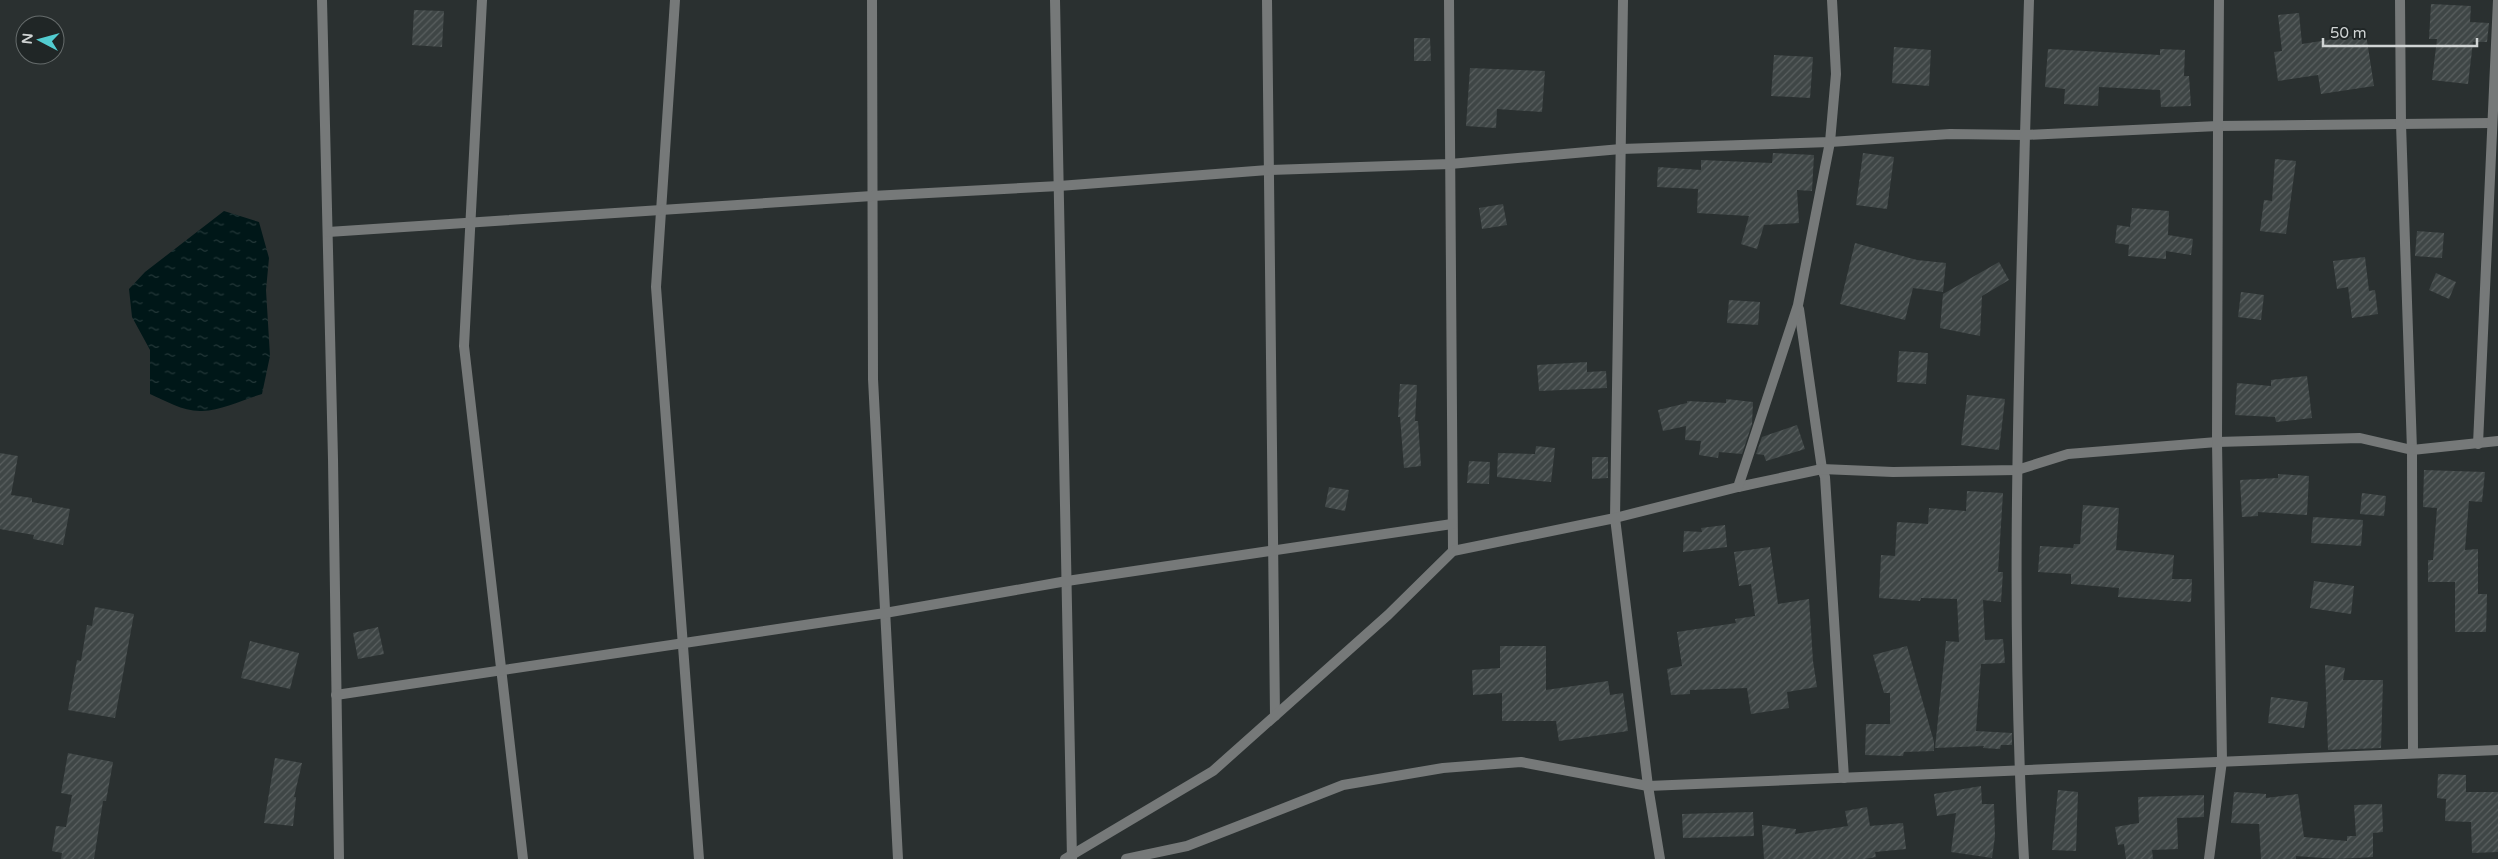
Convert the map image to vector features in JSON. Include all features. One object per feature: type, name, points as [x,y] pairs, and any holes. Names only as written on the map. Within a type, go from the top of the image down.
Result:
[{"type":"street","points":[[322,0],[339,859]]},
{"type":"street","points":[[482,0],[464,346],[523,859]]},
{"type":"street","points":[[675,0],[656,287],[699,859]]},
{"type":"street","points":[[872,0],[873,379],[898,859]]},
{"type":"street","points":[[1056,0],[1067,581],[1070,858]]},
{"type":"street","points":[[1267,0],[1275,716]]},
{"type":"street","points":[[1449,0],[1453,551]]},
{"type":"street","points":[[1623,0],[1615,518],[1648,786],[1660,859]]},
{"type":"street","points":[[1738,487],[1798,306],[1830,142],[1836,74],[1832,0]]},
{"type":"street","points":[[2024,859],[2019,770],[2017,470],[2029,0]]},
{"type":"street","points":[[2209,859],[2222,761],[2217,442],[2219,0]]},
{"type":"street","points":[[2400,0],[2401,124],[2412,450],[2413,753]]},
{"type":"street","points":[[2478,444],[2498,0]]},
{"type":"street","points":[[328,232],[872,196],[1059,186],[1268,170],[1450,164],[1621,148],[1830,142],[1950,134],[2025,135],[2218,126],[2492,123]]},
{"type":"street","points":[[1798,306],[1822,469],[1826,477],[1844,778]]},
{"type":"street","points":[[1070,858],[1213,771],[1388,615],[1453,551],[1615,518],[1738,487],[1822,469],[1893,472],[2017,470],[2068,454],[2217,442],[2360,438],[2412,450],[2498,441]]},
{"type":"street","points":[[336,695],[885,613],[1067,581],[1452,524]]},
{"type":"street","points":[[1126,859],[1187,846],[1344,785],[1443,768],[1521,762],[1648,786],[2498,750]]},
{"type":"water","points":[[224,211],[259,222],[269,258],[266,290],[270,356],[262,394],[217,409],[195,411],[175,406],[150,394],[150,350],[132,317],[129,289],[145,272]]},
{"type":"building","points":[[2431,4],[2471,6],[2470,22],[2489,23],[2487,42],[2473,42],[2468,84],[2432,80],[2437,39],[2429,39]]},
{"type":"building","points":[[414,10],[444,11],[442,47],[412,45]]},
{"type":"building","points":[[2299,13],[2302,44],[2366,34],[2374,86],[2321,94],[2318,75],[2278,81],[2274,52],[2282,51],[2278,15]]},
{"type":"building","points":[[1414,38],[1430,38],[1431,61],[1414,61]]},
{"type":"building","points":[[1894,47],[1931,50],[1929,86],[1892,83]]},
{"type":"building","points":[[2048,49],[2160,55],[2160,49],[2185,50],[2184,76],[2189,76],[2191,106],[2161,107],[2160,90],[2099,87],[2098,106],[2064,104],[2065,89],[2045,87]]},
{"type":"building","points":[[1774,55],[1813,57],[1810,98],[1771,96]]},
{"type":"building","points":[[1470,68],[1545,71],[1542,112],[1497,109],[1496,128],[1466,126]]},
{"type":"building","points":[[1773,153],[1814,155],[1812,191],[1797,190],[1799,223],[1764,225],[1757,249],[1741,244],[1749,216],[1697,213],[1698,189],[1657,187],[1658,167],[1701,170],[1701,160],[1772,163]]},
{"type":"building","points":[[1863,153],[1894,157],[1887,209],[1856,205]]},
{"type":"building","points":[[2275,159],[2296,161],[2286,234],[2260,231],[2264,200],[2272,201]]},
{"type":"building","points":[[1503,204],[1507,225],[1482,229],[1479,208]]},
{"type":"building","points":[[2132,208],[2169,211],[2168,235],[2193,239],[2191,255],[2166,251],[2166,259],[2128,256],[2129,245],[2115,243],[2117,225],[2130,227]]},
{"type":"building","points":[[2417,231],[2444,233],[2442,258],[2415,256]]},
{"type":"building","points":[[1855,243],[1917,260],[1946,263],[1943,292],[1913,288],[1905,320],[1840,304]]},
{"type":"building","points":[[2365,257],[2369,291],[2375,290],[2378,314],[2352,318],[2348,287],[2337,289],[2333,261]]},
{"type":"building","points":[[1999,262],[2009,280],[1982,296],[1980,336],[1940,328],[1943,294]]},
{"type":"building","points":[[2436,273],[2456,282],[2449,299],[2429,290]]},
{"type":"building","points":[[2241,292],[2264,295],[2261,320],[2238,317]]},
{"type":"building","points":[[1729,300],[1760,302],[1758,325],[1727,323]]},
{"type":"building","points":[[1899,351],[1928,353],[1926,384],[1897,382]]},
{"type":"building","points":[[1587,362],[1587,372],[1606,371],[1607,388],[1539,391],[1537,365]]},
{"type":"building","points":[[2307,376],[2312,418],[2276,422],[2275,417],[2235,415],[2237,383],[2271,386],[2271,380]]},
{"type":"building","points":[[1400,384],[1417,385],[1415,421],[1418,421],[1421,466],[1404,468],[1400,417],[1398,417]]},
{"type":"building","points":[[1967,395],[2005,399],[1999,450],[1961,445]]},
{"type":"building","points":[[1726,399],[1753,402],[1752,424],[1742,454],[1719,452],[1718,458],[1699,455],[1701,441],[1685,440],[1686,426],[1663,431],[1658,410],[1687,403],[1687,401],[1726,403]]},
{"type":"building","points":[[1797,425],[1805,449],[1766,461],[1764,455],[1756,454],[1762,437]]},
{"type":"building","points":[[1536,446],[1555,448],[1551,482],[1497,477],[1498,453],[1535,454]]},
{"type":"building","points":[[0,453],[18,456],[11,495],[32,498],[32,502],[70,509],[63,545],[33,539],[34,535],[0,529]]},
{"type":"building","points":[[1592,457],[1608,457],[1608,478],[1592,479]]},
{"type":"building","points":[[1469,461],[1490,462],[1489,484],[1467,483]]},
{"type":"building","points":[[2424,470],[2485,472],[2482,502],[2469,501],[2465,550],[2478,549],[2478,594],[2487,594],[2486,632],[2455,632],[2455,582],[2428,582],[2428,560],[2433,560],[2437,508],[2423,507]]},
{"type":"building","points":[[2278,474],[2309,476],[2307,515],[2258,512],[2258,516],[2242,517],[2240,480],[2278,478]]},
{"type":"building","points":[[1329,487],[1349,490],[1345,511],[1325,507]]},
{"type":"building","points":[[1967,491],[2003,493],[1998,572],[2003,572],[2001,602],[1983,600],[1985,640],[2003,639],[2005,663],[1981,664],[1976,731],[2012,733],[2012,745],[2001,745],[2000,749],[1983,748],[1984,746],[1935,748],[1946,641],[1959,642],[1957,599],[1921,598],[1920,601],[1879,598],[1881,555],[1895,556],[1897,522],[1928,524],[1929,508],[1966,511]]},
{"type":"building","points":[[2362,493],[2386,496],[2384,516],[2360,514]]},
{"type":"building","points":[[2083,505],[2119,508],[2116,550],[2174,555],[2172,579],[2192,579],[2191,602],[2118,597],[2119,588],[2071,584],[2071,574],[2038,572],[2040,546],[2073,548],[2074,544],[2080,544]]},
{"type":"building","points":[[2313,517],[2363,520],[2361,546],[2311,543]]},
{"type":"building","points":[[1725,525],[1727,547],[1683,552],[1684,531],[1702,532],[1701,528]]},
{"type":"building","points":[[1770,547],[1778,604],[1809,599],[1813,661],[1817,687],[1787,692],[1789,708],[1751,714],[1747,688],[1690,690],[1690,694],[1671,695],[1667,669],[1682,666],[1677,632],[1736,623],[1735,619],[1755,616],[1751,584],[1739,586],[1734,552]]},
{"type":"building","points":[[2314,581],[2354,586],[2351,614],[2310,608]]},
{"type":"building","points":[[95,607],[134,614],[115,718],[68,710],[77,660],[81,661],[87,625],[92,626]]},
{"type":"building","points":[[378,627],[384,654],[358,659],[353,633]]},
{"type":"building","points":[[250,641],[299,653],[290,689],[241,678]]},
{"type":"building","points":[[1500,646],[1546,646],[1546,690],[1608,681],[1610,695],[1623,693],[1628,731],[1559,741],[1556,721],[1502,721],[1502,693],[1473,695],[1472,670],[1500,668]]},
{"type":"building","points":[[1907,646],[1934,742],[1934,751],[1904,752],[1903,756],[1865,755],[1866,724],[1890,724],[1890,693],[1884,693],[1873,655]]},
{"type":"building","points":[[2325,665],[2345,668],[2343,680],[2383,680],[2381,748],[2328,750]]},
{"type":"building","points":[[2271,697],[2308,702],[2304,728],[2268,723]]},
{"type":"building","points":[[68,753],[113,762],[106,801],[103,801],[94,859],[61,859],[62,853],[52,851],[56,826],[66,827],[72,795],[61,793]]},
{"type":"building","points":[[275,758],[302,763],[294,797],[296,797],[293,826],[264,823]]},
{"type":"building","points":[[2438,774],[2466,775],[2466,792],[2498,792],[2498,852],[2472,853],[2471,822],[2445,821],[2446,799],[2437,798]]},
{"type":"building","points":[[1981,786],[1982,804],[1994,804],[1995,836],[1992,858],[1951,852],[1956,813],[1937,816],[1934,794]]},
{"type":"building","points":[[2058,790],[2078,792],[2076,851],[2052,850]]},
{"type":"building","points":[[2234,792],[2266,794],[2266,798],[2298,794],[2304,837],[2347,841],[2347,836],[2356,836],[2354,805],[2382,804],[2383,832],[2373,833],[2373,857],[2338,859],[2296,856],[2296,859],[2261,859],[2259,824],[2231,823]]},
{"type":"building","points":[[2204,795],[2204,817],[2177,818],[2178,849],[2152,850],[2153,859],[2126,859],[2124,844],[2118,845],[2115,827],[2139,823],[2138,797]]},
{"type":"building","points":[[1867,807],[1870,826],[1903,823],[1906,849],[1875,852],[1876,857],[1865,859],[1764,859],[1762,825],[1796,829],[1795,834],[1848,826],[1845,811]]},
{"type":"building","points":[[1753,812],[1754,836],[1683,838],[1682,814]]}]
